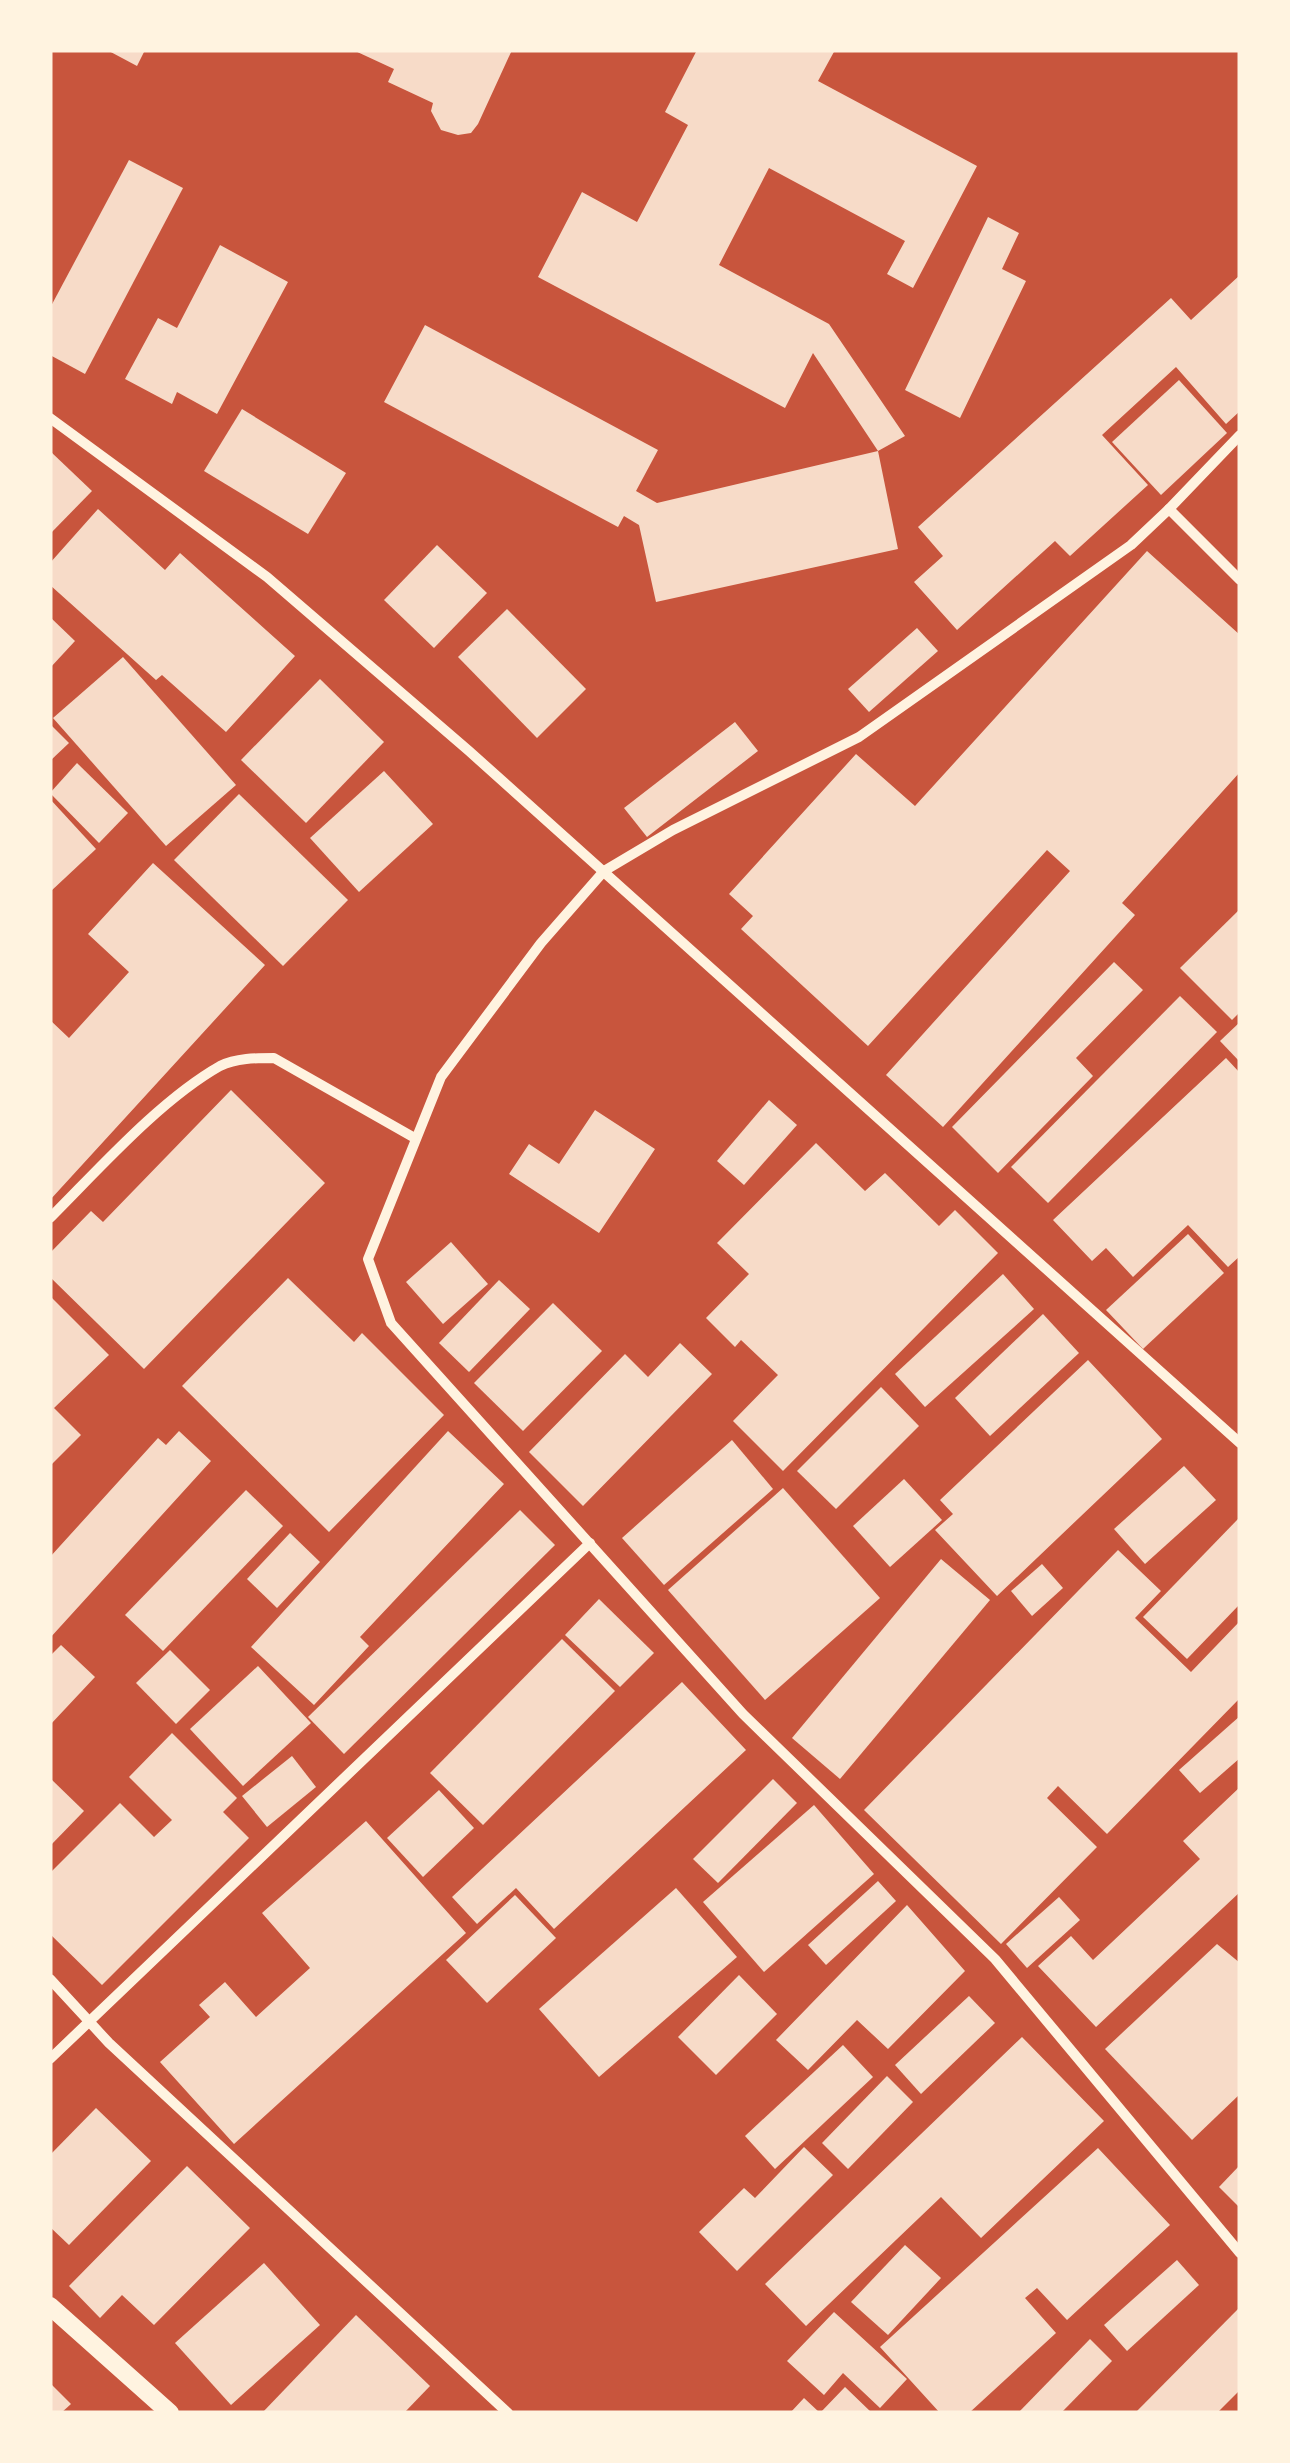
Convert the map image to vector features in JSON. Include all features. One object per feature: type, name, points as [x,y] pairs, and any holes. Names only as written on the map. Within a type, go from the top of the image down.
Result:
[{"type":"street","points":[[50,418],[267,577],[604,871],[1240,1443]]},
{"type":"street","points":[[1240,435],[1131,545],[859,737],[674,830],[604,871],[541,943],[441,1077],[413,1137],[368,1259],[391,1323],[743,1714],[995,1959],[1240,2253]]},
{"type":"street","points":[[1169,509],[1240,580]]},
{"type":"street","points":[[50,1218],[141,1128],[221,1066],[248,1058],[274,1058],[413,1137]]},
{"type":"street","points":[[50,2059],[590,1543]]},
{"type":"street","points":[[50,1979],[87,2021],[508,2413]]},
{"type":"street","points":[[50,2306],[170,2413]]},
{"type":"building","points":[[107,50],[145,50],[137,66]]},
{"type":"building","points":[[353,50],[512,50],[478,124],[471,133],[458,135],[441,130],[431,111],[433,103],[388,82],[394,69]]},
{"type":"building","points":[[697,50],[835,50],[818,81],[977,166],[913,288],[887,274],[905,241],[769,168],[719,265],[829,324],[905,436],[878,451],[813,353],[785,408],[538,277],[582,192],[637,222],[688,125],[665,112]]},
{"type":"building","points":[[129,160],[183,188],[85,374],[50,355],[50,308]]},
{"type":"building","points":[[988,217],[1019,233],[1002,269],[1026,281],[960,418],[905,390]]},
{"type":"building","points":[[220,245],[288,282],[217,414],[177,392],[172,404],[125,379],[158,318],[177,328]]},
{"type":"building","points":[[1240,275],[1240,411],[1226,424],[1176,367],[1102,435],[1148,485],[1070,556],[1055,541],[957,630],[914,582],[943,556],[918,527],[1171,298],[1191,320]]},
{"type":"building","points":[[425,325],[658,450],[636,491],[657,503],[878,451],[898,549],[656,602],[639,525],[624,516],[618,527],[384,402]]},
{"type":"building","points":[[1179,380],[1227,433],[1161,495],[1112,442]]},
{"type":"building","points":[[242,409],[346,473],[308,534],[204,471]]},
{"type":"building","points":[[50,451],[92,491],[50,534]]},
{"type":"building","points":[[98,509],[165,570],[180,553],[295,656],[226,732],[162,675],[156,680],[50,585],[50,563]]},
{"type":"building","points":[[437,545],[487,593],[434,648],[384,600]]},
{"type":"building","points":[[1147,551],[1240,635],[1240,772],[1122,903],[1135,915],[943,1127],[886,1075],[1070,871],[1047,850],[868,1046],[741,929],[753,916],[729,894],[856,754],[915,806]]},
{"type":"building","points":[[507,609],[586,689],[537,738],[458,657]]},
{"type":"building","points":[[50,617],[75,641],[50,668]]},
{"type":"building","points":[[917,628],[938,651],[869,712],[848,689]]},
{"type":"building","points":[[123,657],[236,785],[166,846],[53,718]]},
{"type":"building","points":[[320,679],[384,742],[306,823],[241,760]]},
{"type":"building","points":[[735,722],[758,751],[647,837],[624,808]]},
{"type":"building","points":[[50,724],[69,743],[50,761]]},
{"type":"building","points":[[77,763],[128,813],[99,843],[50,793]]},
{"type":"building","points":[[384,771],[433,824],[359,892],[310,838]]},
{"type":"building","points":[[239,794],[348,900],[283,966],[174,860]]},
{"type":"building","points":[[50,799],[96,849],[50,892]]},
{"type":"building","points":[[153,863],[265,965],[50,1200],[50,1020],[69,1038],[129,972],[88,934]]},
{"type":"building","points":[[1240,909],[1240,1012],[1232,1020],[1180,968]]},
{"type":"building","points":[[1114,962],[1143,990],[1076,1058],[1093,1076],[998,1173],[952,1127]]},
{"type":"building","points":[[1180,996],[1217,1032],[1048,1203],[1011,1167]]},
{"type":"building","points":[[1240,1022],[1240,1062],[1220,1041]]},
{"type":"building","points":[[1226,1058],[1240,1073],[1240,1256],[1228,1267],[1188,1225],[1133,1277],[1106,1248],[1092,1261],[1053,1220]]},
{"type":"building","points":[[231,1090],[325,1183],[144,1369],[50,1277],[50,1253],[91,1211],[103,1222]]},
{"type":"building","points":[[769,1100],[797,1125],[744,1185],[717,1161]]},
{"type":"building","points":[[595,1110],[655,1149],[599,1233],[509,1174],[529,1144],[559,1164]]},
{"type":"building","points":[[816,1143],[865,1191],[885,1173],[939,1226],[955,1210],[998,1253],[783,1471],[733,1421],[778,1375],[741,1340],[735,1347],[706,1318],[749,1274],[717,1243]]},
{"type":"building","points":[[1188,1234],[1224,1273],[1143,1349],[1106,1310]]},
{"type":"building","points":[[451,1242],[488,1284],[443,1324],[406,1282]]},
{"type":"building","points":[[1003,1274],[1034,1309],[925,1407],[895,1374]]},
{"type":"building","points":[[288,1278],[354,1342],[362,1333],[444,1415],[329,1532],[182,1386]]},
{"type":"building","points":[[499,1280],[530,1309],[469,1372],[439,1343]]},
{"type":"building","points":[[50,1296],[109,1355],[54,1408],[81,1435],[50,1466]]},
{"type":"building","points":[[553,1303],[602,1351],[523,1431],[474,1383]]},
{"type":"building","points":[[1043,1314],[1079,1353],[990,1436],[955,1398]]},
{"type":"building","points":[[680,1343],[712,1374],[583,1506],[529,1452],[625,1354],[648,1377]]},
{"type":"building","points":[[1088,1360],[1162,1439],[997,1596],[935,1530],[953,1514],[940,1500]]},
{"type":"building","points":[[881,1387],[919,1426],[836,1509],[797,1471]]},
{"type":"building","points":[[179,1431],[211,1461],[50,1638],[50,1557],[158,1438],[166,1445]]},
{"type":"building","points":[[448,1431],[504,1484],[360,1637],[369,1646],[314,1705],[251,1647]]},
{"type":"building","points":[[732,1440],[773,1489],[664,1585],[622,1538]]},
{"type":"building","points":[[1184,1466],[1216,1500],[1145,1564],[1114,1529]]},
{"type":"building","points":[[904,1479],[942,1520],[890,1567],[853,1526]]},
{"type":"building","points":[[783,1488],[880,1598],[765,1700],[668,1590]]},
{"type":"building","points":[[246,1490],[283,1526],[163,1651],[125,1615]]},
{"type":"building","points":[[520,1510],[555,1545],[344,1754],[308,1717]]},
{"type":"building","points":[[1238,1519],[1240,1604],[1187,1659],[1143,1617]]},
{"type":"building","points":[[290,1533],[320,1562],[277,1608],[247,1579]]},
{"type":"building","points":[[1118,1550],[1161,1591],[1135,1618],[1191,1672],[1240,1621],[1240,1698],[1107,1834],[1058,1786],[1047,1798],[1097,1847],[1001,1944],[864,1810]]},
{"type":"building","points":[[941,1559],[990,1600],[840,1779],[792,1738]]},
{"type":"building","points":[[1042,1564],[1063,1588],[1032,1616],[1011,1591]]},
{"type":"building","points":[[599,1599],[654,1653],[620,1687],[565,1635]]},
{"type":"building","points":[[562,1639],[615,1691],[483,1825],[430,1773]]},
{"type":"building","points":[[61,1645],[95,1677],[50,1725],[50,1656]]},
{"type":"building","points":[[170,1650],[210,1690],[176,1724],[136,1683]]},
{"type":"building","points":[[258,1666],[311,1723],[243,1786],[190,1729]]},
{"type":"building","points":[[682,1682],[746,1750],[554,1929],[516,1888],[477,1924],[452,1897]]},
{"type":"building","points":[[1240,1716],[1240,1758],[1200,1793],[1179,1770]]},
{"type":"building","points":[[172,1733],[237,1798],[223,1812],[249,1838],[102,1985],[50,1934],[50,1873],[120,1803],[154,1837],[172,1820],[129,1777]]},
{"type":"building","points":[[292,1756],[316,1787],[267,1827],[242,1796]]},
{"type":"building","points":[[50,1778],[84,1811],[50,1846]]},
{"type":"building","points":[[773,1779],[797,1803],[718,1883],[693,1859]]},
{"type":"building","points":[[1240,1787],[1240,1892],[1096,2027],[1038,1966],[1071,1936],[1093,1960],[1200,1859],[1183,1841]]},
{"type":"building","points":[[439,1790],[474,1828],[423,1877],[387,1838]]},
{"type":"building","points":[[814,1805],[874,1874],[764,1972],[703,1902]]},
{"type":"building","points":[[366,1821],[466,1933],[234,2144],[160,2062],[210,2017],[199,2005],[225,1982],[256,2017],[310,1968],[262,1913]]},
{"type":"building","points":[[878,1881],[896,1901],[826,1965],[808,1945]]},
{"type":"building","points":[[676,1888],[737,1957],[599,2077],[539,2009]]},
{"type":"building","points":[[515,1895],[556,1938],[487,2003],[446,1960]]},
{"type":"building","points":[[1059,1897],[1080,1920],[1027,1968],[1006,1944]]},
{"type":"building","points":[[907,1905],[965,1971],[888,2049],[857,2020],[808,2070],[776,2040]]},
{"type":"building","points":[[1217,1944],[1240,1963],[1240,2094],[1192,2140],[1105,2049]]},
{"type":"building","points":[[739,1975],[777,2014],[716,2075],[678,2037]]},
{"type":"building","points":[[969,1996],[995,2023],[921,2094],[895,2065]]},
{"type":"building","points":[[1022,2037],[1104,2121],[981,2238],[941,2197],[806,2326],[765,2284]]},
{"type":"building","points":[[843,2045],[873,2077],[775,2169],[745,2136]]},
{"type":"building","points":[[887,2076],[913,2102],[848,2169],[822,2143]]},
{"type":"building","points":[[96,2108],[151,2161],[69,2245],[50,2227],[50,2155]]},
{"type":"building","points":[[804,2147],[833,2175],[737,2271],[699,2232],[744,2188],[755,2198]]},
{"type":"building","points":[[1098,2148],[1170,2225],[1067,2320],[1037,2288],[1025,2298],[1056,2333],[969,2413],[940,2413],[880,2347]]},
{"type":"building","points":[[1240,2165],[1240,2208],[1219,2187]]},
{"type":"building","points":[[187,2166],[250,2228],[154,2325],[122,2295],[100,2318],[69,2286]]},
{"type":"building","points":[[905,2245],[941,2278],[888,2335],[851,2302]]},
{"type":"building","points":[[1177,2260],[1199,2285],[1127,2351],[1104,2325]]},
{"type":"building","points":[[264,2263],[320,2325],[231,2405],[175,2343]]},
{"type":"building","points":[[1240,2307],[1240,2390],[1217,2413],[1135,2413]]},
{"type":"building","points":[[834,2312],[907,2379],[880,2408],[843,2373],[824,2395],[787,2361]]},
{"type":"building","points":[[356,2315],[430,2386],[404,2413],[262,2413]]},
{"type":"building","points":[[1090,2339],[1112,2361],[1061,2413],[1018,2413]]},
{"type":"building","points":[[50,2383],[71,2404],[61,2413],[50,2413]]},
{"type":"building","points":[[845,2387],[872,2413],[820,2413]]},
{"type":"building","points":[[804,2398],[820,2413],[790,2413]]}]
